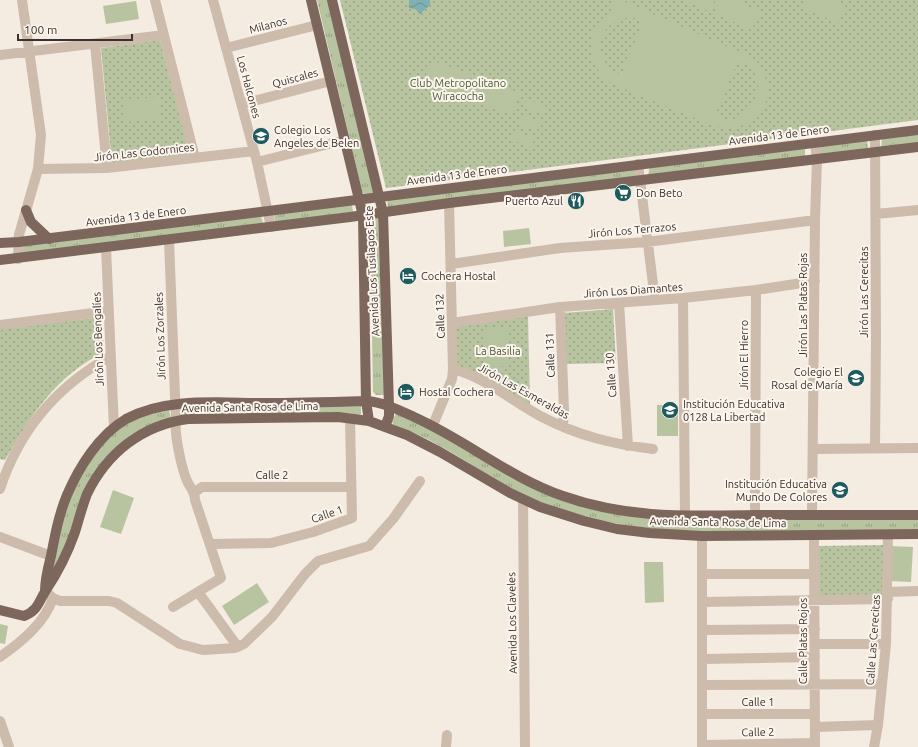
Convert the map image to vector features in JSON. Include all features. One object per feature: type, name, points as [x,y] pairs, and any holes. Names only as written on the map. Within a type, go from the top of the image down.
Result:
[{"type":"main road","name":"Avenida Los Tusilagos Este","points":[[311,0],[363,216],[366,401],[369,421]]},
{"type":"main road","name":"Avenida Los Tusilagos Este","points":[[332,0],[383,213],[389,406],[389,416],[385,427]]},
{"type":"main road","name":"Avenida 13 de Enero","points":[[0,243],[49,239],[380,196],[918,130]]},
{"type":"main road","points":[[0,260],[106,248],[170,245],[271,227],[363,216],[449,203],[918,147]]},
{"type":"main road","points":[[26,210],[31,222],[49,239]]},
{"type":"main road","name":"Avenida Santa Rosa de Lima","points":[[49,595],[46,576],[59,517],[75,479],[96,447],[114,428],[137,414],[175,405],[193,403],[366,401],[389,406],[433,425],[526,480],[562,496],[593,506],[630,513],[685,516],[918,515]]},
{"type":"main road","name":"Avenida Santa Rosa de Lima","points":[[49,595],[87,495],[93,483],[109,461],[127,442],[148,430],[176,421],[203,418],[350,418],[369,421],[440,452],[523,499],[553,512],[599,525],[650,533],[702,536],[918,534]]},
{"type":"main road","points":[[0,610],[24,616],[36,610],[49,595]]},
{"type":"street","points":[[18,259],[19,242],[26,210],[38,170],[41,125],[22,0]]},
{"type":"street","points":[[155,0],[195,158]]},
{"type":"street","name":"Los Halcones","points":[[213,0],[257,162],[271,227]]},
{"type":"street","name":"Milanos","points":[[226,48],[317,25]]},
{"type":"street","points":[[0,55],[164,35]]},
{"type":"street","points":[[95,44],[108,168]]},
{"type":"street","name":"Quiscales","points":[[242,104],[331,81]]},
{"type":"street","name":"Jirón Las Cerecitas","points":[[874,135],[876,152],[875,448]]},
{"type":"street","points":[[257,162],[345,140]]},
{"type":"street","name":"Jirón Las Platas Rojas","points":[[812,515],[814,449],[815,220],[818,159],[815,143]]},
{"type":"street","name":"Jirón Las Codornices","points":[[38,170],[108,168],[254,151]]},
{"type":"street","points":[[638,164],[655,300]]},
{"type":"street","name":"Calle 132","points":[[433,425],[452,379],[453,369],[449,203]]},
{"type":"street","points":[[876,214],[918,210]]},
{"type":"street","name":"Jirón Los Terrazos","points":[[451,264],[560,248],[647,242],[815,220]]},
{"type":"street","name":"Jirón Los Zorzales","points":[[170,245],[176,421],[174,431],[188,484],[195,492],[195,500],[211,544],[221,578],[198,592]]},
{"type":"street","name":"Jirón Los Bengalíes","points":[[106,248],[114,428]]},
{"type":"street","name":"Jirón Los Diamantes","points":[[452,323],[560,307],[682,298],[756,290],[815,281]]},
{"type":"street","name":"Jirón El Hierro","points":[[755,515],[756,290]]},
{"type":"street","points":[[682,298],[685,516]]},
{"type":"street","name":"Calle 130","points":[[619,303],[628,446]]},
{"type":"street","name":"Calle 131","points":[[560,307],[564,410],[563,426]]},
{"type":"street","points":[[0,325],[109,311]]},
{"type":"street","points":[[0,489],[15,452],[40,413],[81,374],[111,356]]},
{"type":"street","name":"Jirón Las Esmeraldas","points":[[453,369],[478,378],[542,417],[594,439],[628,446],[653,449]]},
{"type":"street","name":"Calle 1","points":[[211,544],[271,543],[313,532],[352,518],[350,418]]},
{"type":"street","points":[[814,449],[918,448]]},
{"type":"street","points":[[0,657],[38,624],[48,612],[49,595],[60,601],[97,601],[118,603],[167,637],[190,648],[216,650],[238,647],[244,644],[272,617],[305,574],[318,561],[369,546],[393,519],[420,481]]},
{"type":"street","name":"Calle 2","points":[[195,492],[202,487],[351,487]]},
{"type":"street","name":"Avenida Los Claveles","points":[[523,499],[525,747]]},
{"type":"street","name":"Calle Las Cerecitas","points":[[874,747],[878,725],[886,644],[888,534]]},
{"type":"street","name":"Calle Platas Rojos","points":[[814,535],[815,745]]},
{"type":"street","points":[[702,536],[702,746]]},
{"type":"street","points":[[0,537],[50,556]]},
{"type":"street","points":[[702,574],[814,574]]},
{"type":"street","points":[[702,602],[814,602],[888,596],[918,591]]},
{"type":"street","points":[[172,607],[198,592],[238,647]]},
{"type":"street","points":[[702,630],[815,630]]},
{"type":"street","points":[[815,644],[886,644]]},
{"type":"street","points":[[702,659],[815,657]]},
{"type":"street","points":[[702,685],[882,684]]},
{"type":"street","name":"Calle 1","points":[[702,714],[815,714]]},
{"type":"street","points":[[0,721],[5,741]]},
{"type":"street","points":[[815,727],[878,725]]},
{"type":"street","points":[[446,747],[447,735]]},
{"type":"street","name":"Calle 2","points":[[702,746],[815,745]]},
{"type":"green space","points":[[317,0],[329,0],[374,194],[364,194],[362,191]]},
{"type":"green space","name":"Club Metropolitano Wiracocha","points":[[340,0],[918,0],[918,120],[386,188]]},
{"type":"green space","points":[[615,0],[621,0],[757,61],[765,75],[768,90],[764,108],[754,120],[736,128],[714,126],[612,84],[602,76],[596,66],[592,56],[591,46],[593,35],[597,26],[605,17],[616,10],[613,7]],"holes":[[[623,18],[635,18],[643,22],[621,75],[612,70],[605,62],[601,46],[602,37],[607,29],[613,23]],[[738,61],[750,68],[756,78],[758,89],[755,100],[749,110],[740,117],[728,119],[715,116]]]},
{"type":"green space","points":[[684,0],[715,0],[710,12]]},
{"type":"green space","points":[[720,0],[735,0],[760,11],[752,30],[714,13]]},
{"type":"green space","points":[[805,0],[835,0],[846,5],[838,23],[801,7]]},
{"type":"green space","points":[[136,1],[139,19],[106,24],[103,6]]},
{"type":"green space","points":[[160,40],[190,154],[112,164],[101,48]]},
{"type":"green space","points":[[432,60],[471,75],[463,97],[423,82]]},
{"type":"green space","points":[[480,78],[520,93],[511,115],[472,100]]},
{"type":"green space","points":[[159,97],[160,120],[125,122],[124,100]]},
{"type":"green space","points":[[527,99],[546,106],[543,115],[523,108]]},
{"type":"green space","points":[[521,115],[541,122],[537,131],[518,124]]},
{"type":"green space","points":[[515,131],[535,138],[531,147],[512,140]]},
{"type":"green space","points":[[918,133],[918,144],[881,149],[882,138]]},
{"type":"green space","points":[[867,139],[868,149],[821,156],[819,145]]},
{"type":"green space","points":[[805,149],[805,158],[648,175],[650,166]]},
{"type":"green space","points":[[637,169],[636,179],[388,208],[387,199]]},
{"type":"green space","points":[[352,204],[353,212],[275,222],[274,214]]},
{"type":"green space","points":[[261,216],[263,223],[22,254],[22,248],[25,245]]},
{"type":"green space","points":[[372,218],[378,218],[385,395],[376,395],[373,392],[370,222]]},
{"type":"green space","points":[[529,228],[531,244],[504,247],[503,231]]},
{"type":"green space","points":[[613,309],[616,363],[565,364],[564,313]]},
{"type":"green space","name":"La Basilia","points":[[528,315],[530,406],[456,367],[455,326]]},
{"type":"green space","points":[[102,317],[104,352],[87,362],[58,385],[35,412],[5,460],[0,459],[0,329]]},
{"type":"green space","points":[[485,329],[507,329],[509,366],[486,367]]},
{"type":"green space","points":[[657,405],[678,405],[678,436],[657,436]]},
{"type":"green space","points":[[361,406],[361,414],[359,415],[181,416],[180,408]]},
{"type":"green space","points":[[169,410],[171,419],[141,429],[132,434],[108,456],[64,553],[48,578],[65,514],[73,493],[94,454],[109,438],[131,421]]},
{"type":"green space","points":[[396,413],[410,418],[535,488],[688,520],[918,519],[918,530],[687,531],[635,526],[583,517],[536,501],[515,491],[436,444],[394,425],[392,422]]},
{"type":"green space","points":[[113,490],[134,498],[121,534],[100,527]]},
{"type":"green space","points":[[885,545],[884,597],[819,596],[818,546]]},
{"type":"green space","points":[[891,546],[913,547],[911,582],[889,581]]},
{"type":"green space","points":[[644,562],[663,562],[664,602],[645,603]]},
{"type":"green space","points":[[257,583],[269,602],[234,625],[222,606]]},
{"type":"green space","points":[[0,624],[8,626],[5,644],[0,643]]},
{"type":"water","points":[[409,0],[430,0],[430,5],[420,14],[415,9],[409,8]]},
{"type":"place","name":"Colegio Los Angeles de Belen","points":[[261,136]]},
{"type":"place","name":"Don Beto","points":[[623,193]]},
{"type":"place","name":"Puerto Azul","points":[[576,201]]},
{"type":"place","name":"Cochera Hostal","points":[[408,276]]},
{"type":"place","name":"Colegio El Rosal de María","points":[[856,378]]},
{"type":"place","name":"Hostal Cochera","points":[[406,392]]},
{"type":"place","name":"Institución Educativa 0128 La Libertad","points":[[670,410]]},
{"type":"place","name":"Institución Educativa Mundo De Colores","points":[[840,490]]}]
